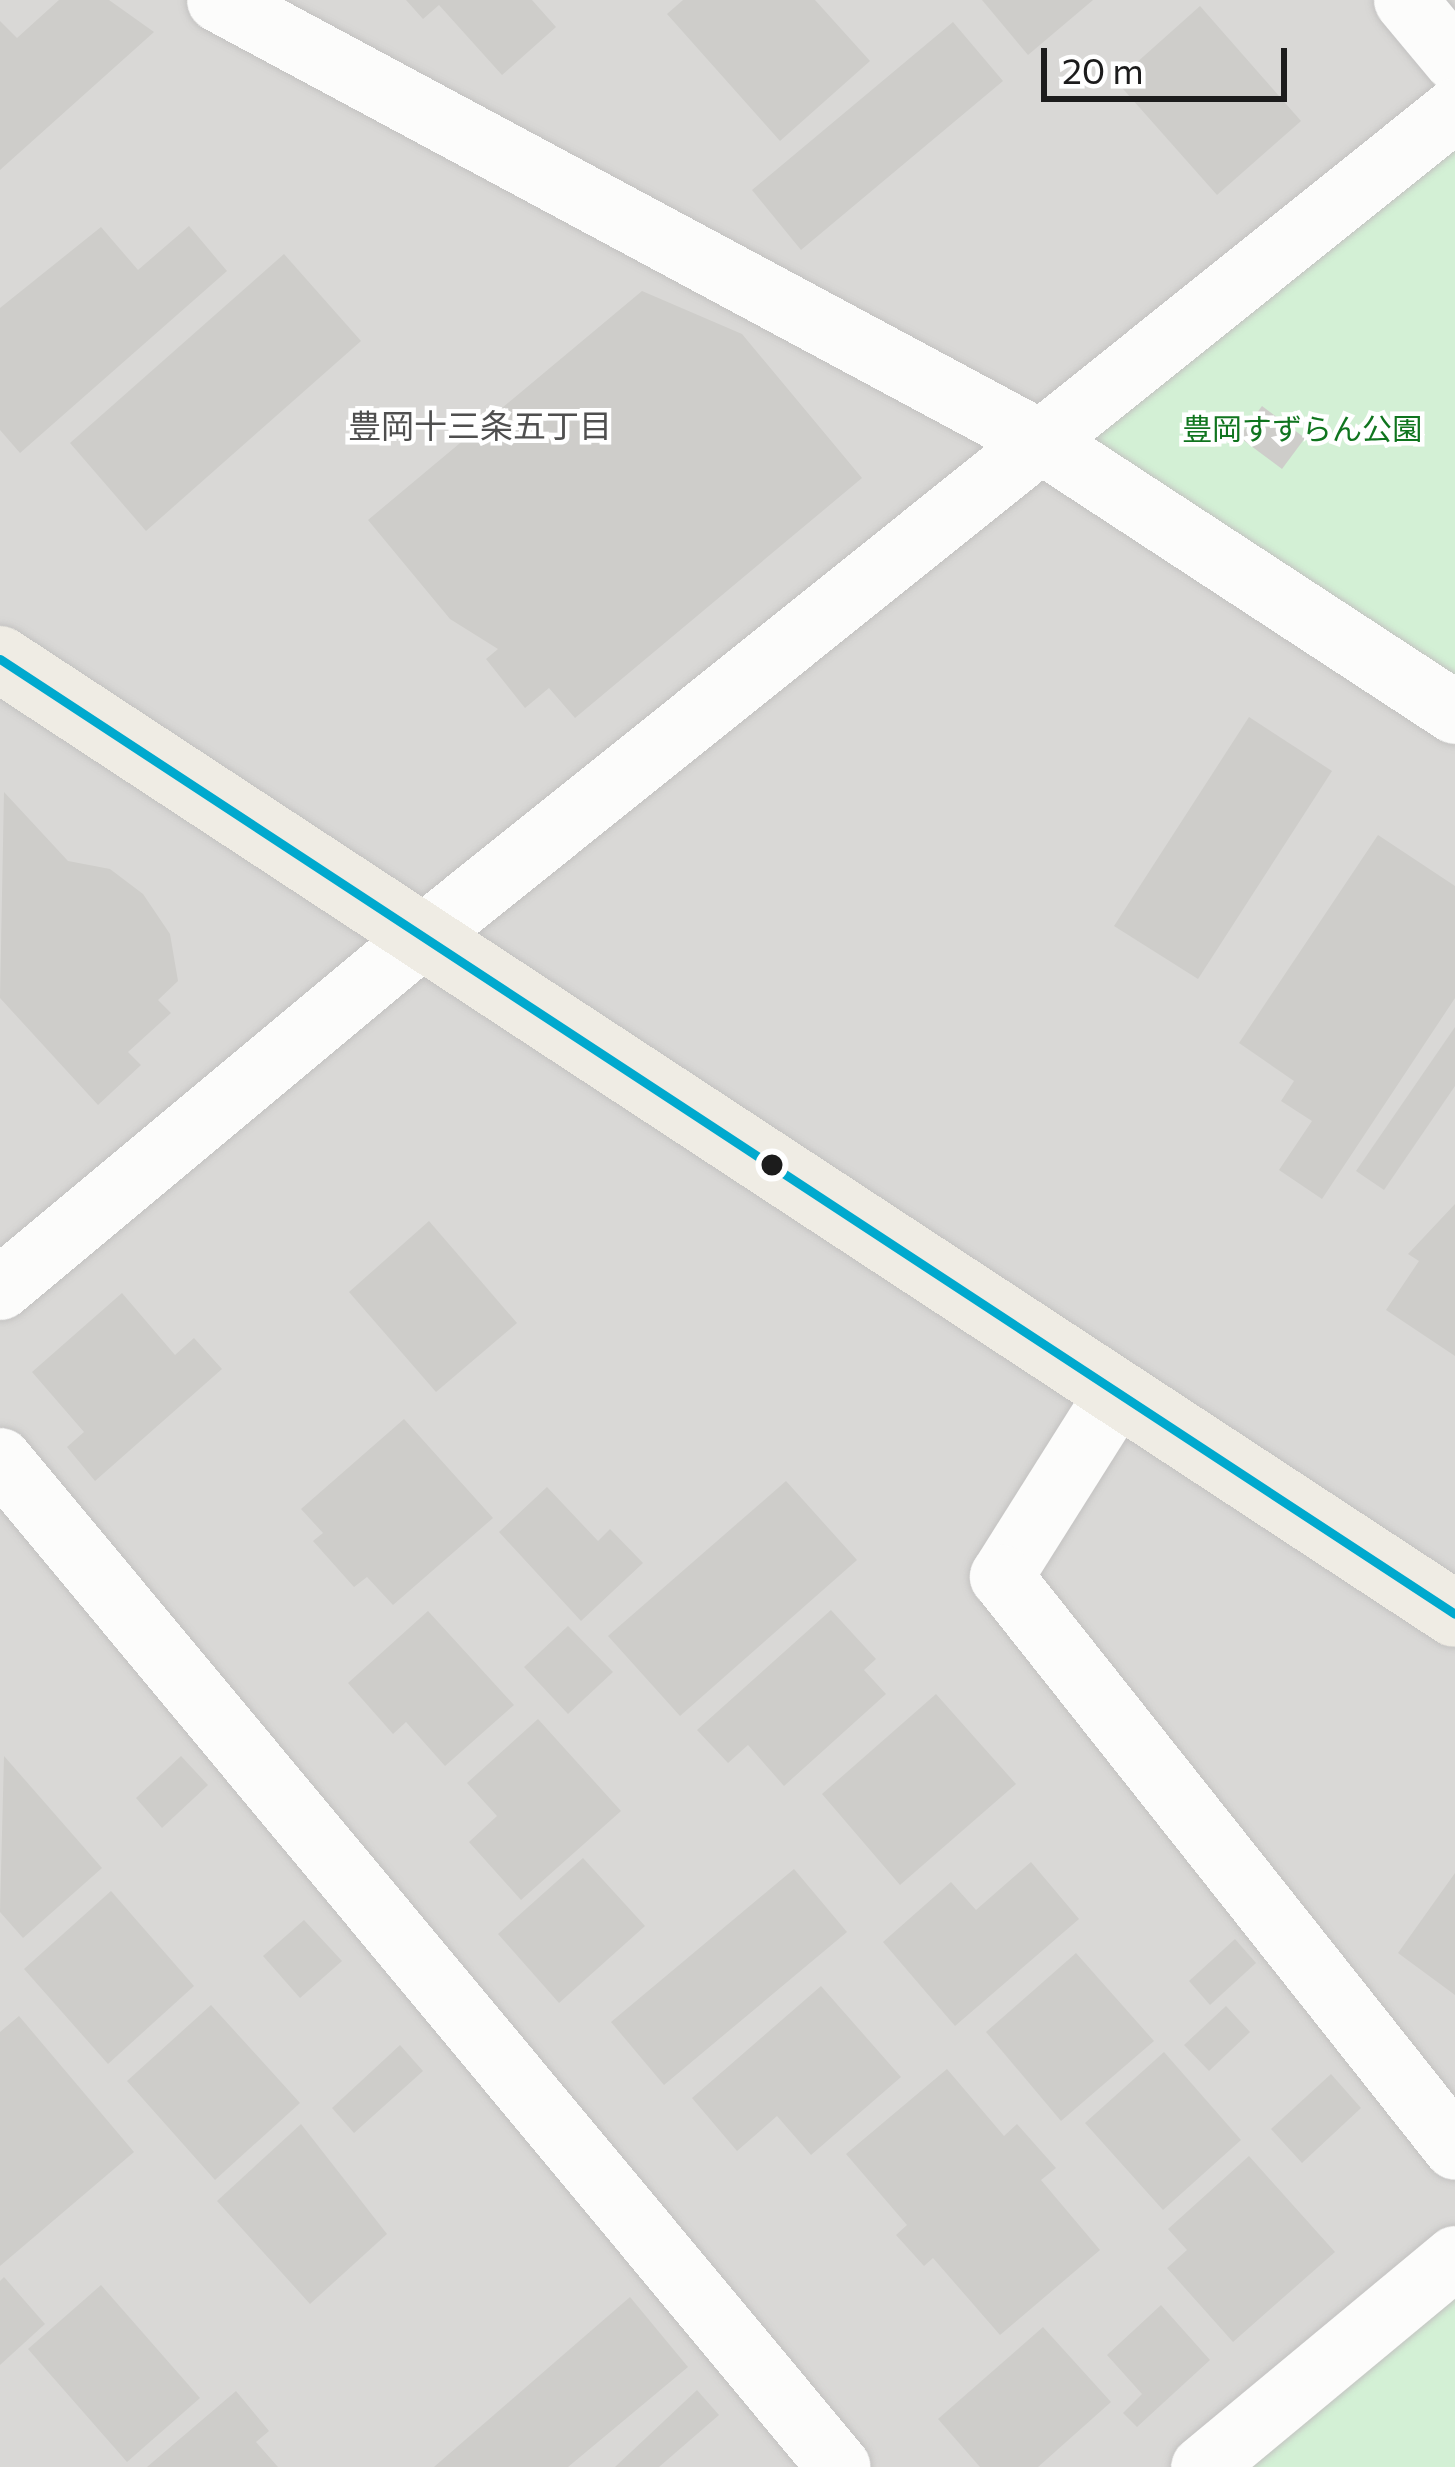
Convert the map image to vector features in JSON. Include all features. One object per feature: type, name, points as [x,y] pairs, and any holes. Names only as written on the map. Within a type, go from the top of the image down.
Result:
[{"type":"main road","points":[[0,659],[1455,1614]]},
{"type":"street","points":[[1405,0],[1455,60]]},
{"type":"street","points":[[227,2],[1042,442],[1455,712]]},
{"type":"street","points":[[0,1288],[420,938],[1455,109]]},
{"type":"street","points":[[1117,1392],[1001,1576],[1455,2148]]},
{"type":"street","points":[[0,1459],[839,2467]]},
{"type":"street","points":[[1202,2467],[1455,2257]]},
{"type":"shaded area","points":[[0,0],[1455,0],[1455,2467],[0,2467]]},
{"type":"green space","name":"豊岡すずらん公園","points":[[1455,109],[1455,712],[1042,442]]},
{"type":"green space","points":[[1455,2257],[1455,2467],[1202,2467]]},
{"type":"building","points":[[59,0],[109,0],[154,32],[0,170],[0,21],[17,38]]},
{"type":"building","points":[[406,0],[532,0],[556,27],[502,75],[439,5],[423,19]]},
{"type":"building","points":[[683,0],[815,0],[870,61],[780,141],[667,14]]},
{"type":"building","points":[[982,0],[1093,0],[1028,55]]},
{"type":"building","points":[[1200,6],[1301,121],[1217,195],[1116,81]]},
{"type":"building","points":[[953,22],[1003,81],[801,250],[752,190]]},
{"type":"building","points":[[189,226],[227,271],[20,453],[0,430],[0,308],[101,227],[138,270]]},
{"type":"building","points":[[284,254],[361,341],[146,531],[70,443]]},
{"type":"building","points":[[642,291],[742,334],[862,478],[575,718],[549,688],[525,708],[486,659],[498,649],[450,619],[368,520]]},
{"type":"building","points":[[1262,406],[1305,438],[1282,469],[1239,437]]},
{"type":"building","points":[[1249,717],[1332,771],[1198,979],[1114,926]]},
{"type":"building","points":[[4,792],[68,861],[110,869],[143,894],[170,934],[178,981],[158,1000],[171,1013],[128,1052],[141,1065],[98,1105],[0,998]]},
{"type":"building","points":[[1378,835],[1455,886],[1455,998],[1322,1199],[1279,1170],[1312,1121],[1281,1101],[1294,1081],[1239,1043]]},
{"type":"building","points":[[1455,1027],[1455,1086],[1384,1190],[1356,1171]]},
{"type":"building","points":[[1455,1204],[1455,1356],[1386,1310],[1419,1261],[1408,1254]]},
{"type":"building","points":[[429,1221],[517,1323],[436,1392],[349,1292]]},
{"type":"building","points":[[122,1293],[175,1355],[194,1338],[222,1369],[95,1481],[67,1447],[84,1432],[32,1372]]},
{"type":"building","points":[[404,1419],[493,1518],[393,1605],[367,1577],[354,1587],[313,1541],[323,1533],[301,1509]]},
{"type":"building","points":[[786,1481],[857,1560],[680,1716],[608,1636]]},
{"type":"building","points":[[547,1487],[598,1541],[610,1529],[643,1563],[581,1621],[499,1532]]},
{"type":"building","points":[[831,1610],[876,1659],[864,1670],[886,1694],[784,1786],[748,1745],[728,1763],[697,1730]]},
{"type":"building","points":[[428,1611],[514,1705],[445,1766],[406,1722],[393,1734],[348,1683]]},
{"type":"building","points":[[568,1626],[613,1672],[568,1714],[524,1667]]},
{"type":"building","points":[[936,1694],[1016,1784],[900,1885],[822,1794]]},
{"type":"building","points":[[538,1719],[621,1811],[521,1900],[469,1842],[497,1816],[467,1783]]},
{"type":"building","points":[[4,1756],[102,1868],[23,1938],[0,1912]]},
{"type":"building","points":[[181,1756],[208,1785],[162,1828],[136,1798]]},
{"type":"building","points":[[583,1858],[645,1926],[559,2003],[498,1934]]},
{"type":"building","points":[[1031,1862],[1079,1919],[955,2026],[883,1942],[951,1882],[976,1910]]},
{"type":"building","points":[[794,1869],[847,1932],[664,2085],[611,2022]]},
{"type":"building","points":[[1455,1873],[1455,1995],[1398,1953]]},
{"type":"building","points":[[111,1891],[194,1986],[108,2064],[24,1969]]},
{"type":"building","points":[[304,1920],[342,1961],[300,1998],[263,1956]]},
{"type":"building","points":[[1235,1939],[1256,1963],[1210,2005],[1189,1981]]},
{"type":"building","points":[[1076,1953],[1154,2041],[1061,2121],[986,2032]]},
{"type":"building","points":[[821,1986],[901,2077],[811,2155],[777,2116],[737,2151],[692,2098]]},
{"type":"building","points":[[211,2005],[300,2103],[215,2180],[127,2081]]},
{"type":"building","points":[[1226,2006],[1250,2032],[1209,2071],[1184,2045]]},
{"type":"building","points":[[19,2016],[134,2152],[0,2266],[0,2032]]},
{"type":"building","points":[[400,2045],[423,2071],[354,2133],[332,2108]]},
{"type":"building","points":[[1164,2052],[1241,2140],[1163,2210],[1085,2123]]},
{"type":"building","points":[[947,2069],[1004,2136],[1017,2124],[1056,2168],[1041,2180],[1100,2250],[1000,2335],[933,2258],[924,2266],[896,2235],[907,2225],[846,2154]]},
{"type":"building","points":[[1331,2074],[1361,2108],[1302,2163],[1271,2129]]},
{"type":"building","points":[[301,2124],[387,2234],[310,2304],[217,2201]]},
{"type":"building","points":[[1249,2156],[1335,2252],[1233,2342],[1167,2268],[1187,2250],[1168,2229]]},
{"type":"building","points":[[4,2277],[45,2324],[0,2365],[0,2281]]},
{"type":"building","points":[[101,2285],[200,2398],[127,2462],[28,2349]]},
{"type":"building","points":[[630,2297],[688,2367],[568,2467],[434,2467]]},
{"type":"building","points":[[1161,2305],[1210,2360],[1137,2427],[1123,2413],[1142,2394],[1107,2355]]},
{"type":"building","points":[[1043,2327],[1111,2402],[1038,2467],[980,2467],[938,2419]]},
{"type":"building","points":[[697,2390],[719,2415],[659,2467],[615,2467]]},
{"type":"building","points":[[236,2391],[269,2431],[256,2442],[278,2467],[147,2467]]},
{"type":"transit line","points":[[0,659],[1455,1614]]},
{"type":"district","name":"豊岡十三条五丁目","points":[[480,425]]}]
